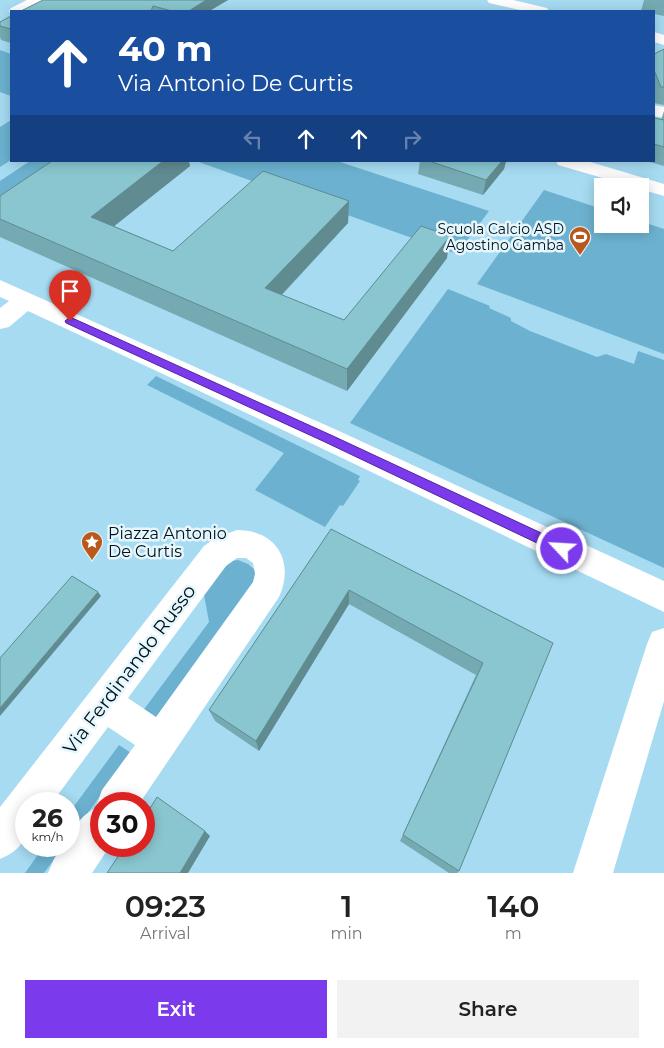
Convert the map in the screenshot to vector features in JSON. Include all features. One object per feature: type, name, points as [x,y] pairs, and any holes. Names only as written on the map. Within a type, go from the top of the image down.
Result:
[{"type":"street","points":[[494,0],[538,10]]},
{"type":"street","points":[[10,7],[34,2]]},
{"type":"street","points":[[568,162],[664,190]]},
{"type":"street","points":[[0,288],[664,597]]},
{"type":"street","points":[[0,321],[26,300]]},
{"type":"street","name":"Via Ferdinando Russo","points":[[36,792],[215,556],[232,544],[242,543],[257,547],[268,558],[271,578],[268,587],[124,792]]},
{"type":"street","points":[[593,873],[664,644]]},
{"type":"street","points":[[104,703],[160,741]]},
{"type":"street","name":"Via Ferdinando Russo","points":[[0,839],[15,820]]},
{"type":"street","points":[[68,873],[90,841]]},
{"type":"shaded area","points":[[0,50],[10,54],[10,96],[0,92]]},
{"type":"shaded area","points":[[10,121],[10,161],[0,167],[0,127]]},
{"type":"shaded area","points":[[28,162],[54,162],[0,200],[0,181]]},
{"type":"shaded area","points":[[199,162],[340,162],[489,211],[457,254]]},
{"type":"shaded area","name":"Scuola Calcio ASD Agostino Gamba","points":[[544,190],[594,206],[594,233],[649,233],[649,224],[664,229],[664,354],[477,284]]},
{"type":"shaded area","points":[[448,289],[490,306],[489,308],[511,318],[511,321],[530,331],[597,357],[606,354],[634,364],[638,351],[664,360],[664,568],[350,423]]},
{"type":"shaded area","points":[[156,376],[360,476],[358,480],[360,481],[343,506],[340,505],[325,527],[255,490],[284,453],[147,385]]},
{"type":"shaded area","points":[[238,560],[248,564],[255,570],[257,580],[154,721],[142,712],[209,622],[203,589],[224,562]]},
{"type":"shaded area","points":[[119,745],[131,753],[103,792],[90,792],[90,810],[80,824],[80,798]]},
{"type":"shaded area","points":[[36,857],[56,857],[44,873],[25,873]]},
{"type":"building","points":[[43,0],[206,0],[191,10],[168,10],[153,6],[151,10],[23,10]]},
{"type":"building","points":[[10,17],[10,29],[0,26],[0,22]]},
{"type":"building","points":[[664,49],[664,87],[661,87],[655,72],[655,54]]},
{"type":"building","points":[[655,118],[664,120],[664,147],[655,144]]},
{"type":"building","points":[[51,162],[162,162],[91,217],[173,251],[263,171],[349,201],[265,288],[344,320],[421,226],[450,236],[347,369],[0,219],[0,196]]},
{"type":"building","points":[[432,162],[501,162],[486,180]]},
{"type":"building","points":[[331,529],[553,643],[459,871],[403,835],[483,663],[349,590],[256,741],[209,710]]},
{"type":"building","points":[[72,576],[98,592],[0,708],[0,658]]},
{"type":"building","points":[[157,797],[205,831],[180,873],[107,873],[118,857],[155,857],[155,800]]},
{"type":"place","name":"Scuola Calcio ASD Agostino Gamba","points":[[580,256]]},
{"type":"place","name":"Piazza Antonio De Curtis","points":[[92,561]]},
{"type":"route","points":[[70,321],[329,439],[562,549]]}]
